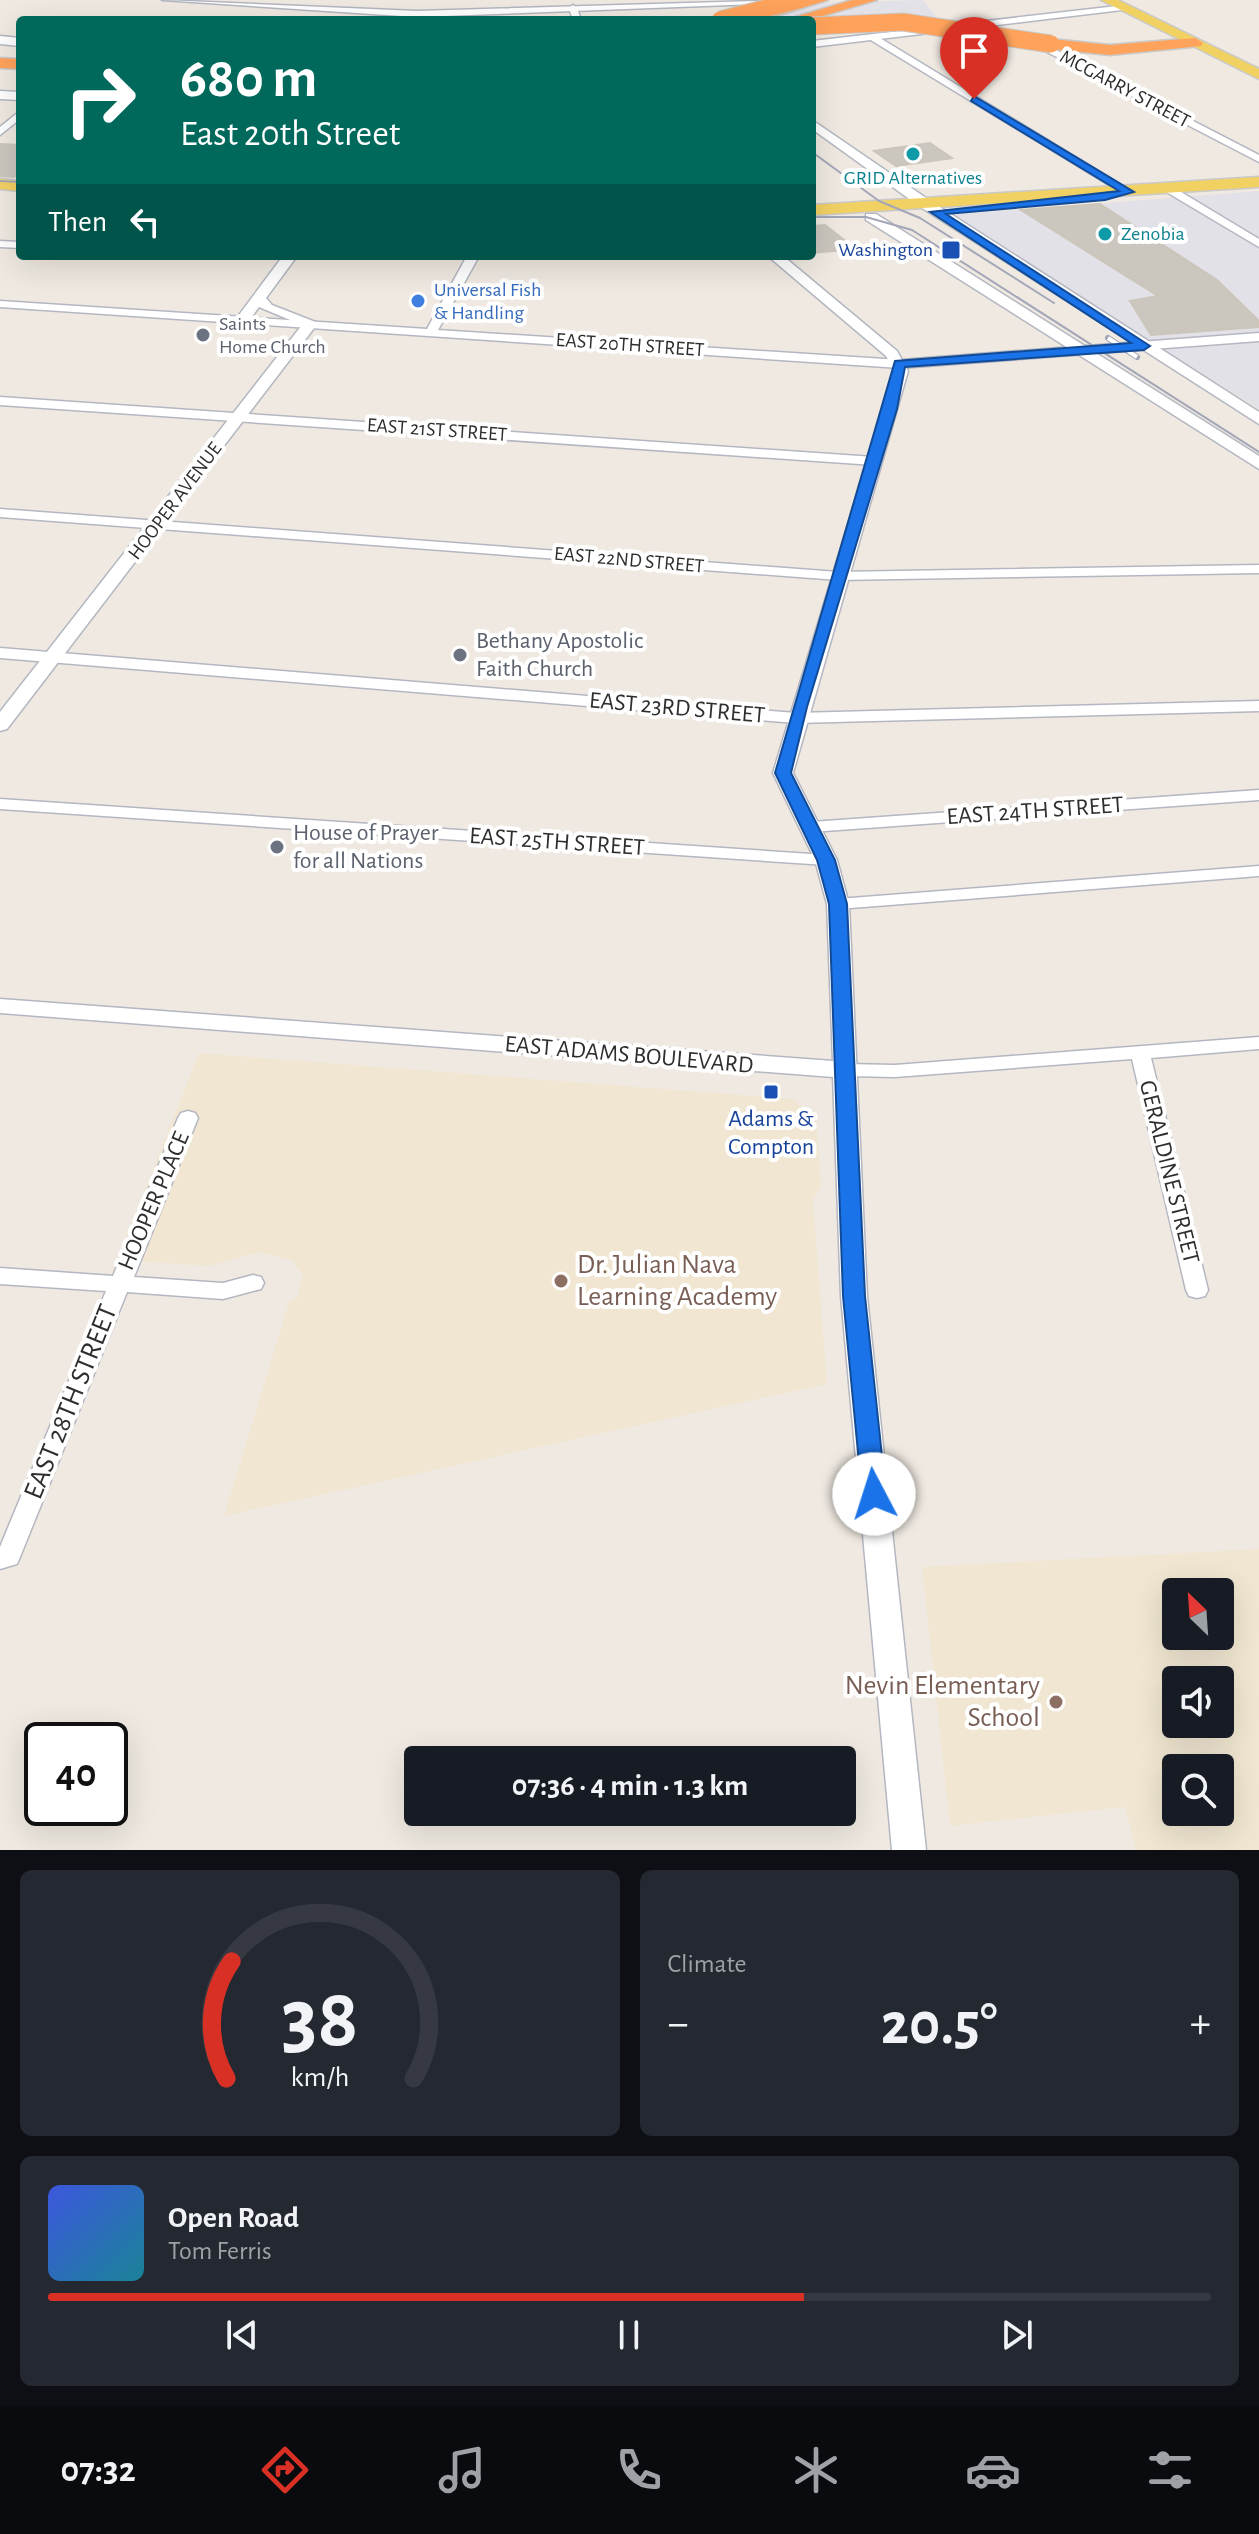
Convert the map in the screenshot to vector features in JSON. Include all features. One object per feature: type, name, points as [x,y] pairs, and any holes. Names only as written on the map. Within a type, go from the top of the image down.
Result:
[{"type":"highway","points":[[736,16],[799,0]]},
{"type":"highway","points":[[755,16],[821,0]]},
{"type":"highway","points":[[808,16],[870,0]]},
{"type":"highway","points":[[937,10],[970,24],[1054,42]]},
{"type":"highway","points":[[816,26],[868,19],[914,20],[1110,50],[1190,40]]},
{"type":"main road","points":[[1108,0],[1259,75]]},
{"type":"main road","points":[[816,210],[1105,197],[1167,188],[1259,182]]},
{"type":"main road","points":[[896,205],[868,213],[1259,464]]},
{"type":"main road","points":[[816,222],[876,220],[929,207],[1259,419]]},
{"type":"street","points":[[167,0],[401,16]]},
{"type":"street","points":[[469,16],[575,14],[733,1],[789,0]]},
{"type":"street","points":[[816,44],[1122,7]]},
{"type":"street","name":"MCGARRY STREET","points":[[937,29],[1047,49],[1259,159]]},
{"type":"street","points":[[872,37],[1128,192]]},
{"type":"street","points":[[816,127],[929,207]]},
{"type":"street","points":[[1167,188],[1259,244]]},
{"type":"street","points":[[243,319],[287,260]]},
{"type":"street","points":[[432,330],[471,260]]},
{"type":"street","points":[[780,260],[900,364],[901,371],[796,718],[783,773],[826,860],[838,904],[854,1296],[909,1850]]},
{"type":"street","points":[[258,297],[267,308],[311,323]]},
{"type":"street","name":"EAST 20TH STREET","points":[[0,304],[432,330],[900,364],[1259,337]]},
{"type":"street","name":"HOOPER AVENUE","points":[[0,725],[57,656],[311,323]]},
{"type":"street","name":"EAST 21ST STREET","points":[[0,401],[874,461]]},
{"type":"street","name":"EAST 22ND STREET","points":[[0,513],[838,576],[1259,569]]},
{"type":"street","name":"EAST 23RD STREET","points":[[0,653],[796,718],[1259,706]]},
{"type":"street","name":"EAST 24TH STREET","points":[[811,827],[1259,795]]},
{"type":"street","name":"EAST 25TH STREET","points":[[0,804],[826,860]]},
{"type":"street","points":[[838,904],[1259,871]]},
{"type":"street","name":"EAST ADAMS BOULEVARD","points":[[0,1006],[846,1070],[895,1071],[1259,1043]]},
{"type":"street","name":"GERALDINE STREET","points":[[1140,1053],[1197,1290]]},
{"type":"street","name":"HOOPER PLACE","points":[[119,1284],[188,1118]]},
{"type":"street","points":[[0,1276],[223,1291],[253,1283]]},
{"type":"street","name":"EAST 28TH STREET","points":[[0,1559],[8,1557],[119,1284]]},
{"type":"shaded area","points":[[923,0],[937,18],[894,14],[751,16],[744,5]]},
{"type":"shaded area","points":[[1259,191],[1259,409],[951,216],[952,215]]},
{"type":"shaded area","name":"Dr. Julian Nava Learning Academy","points":[[199,1053],[793,1099],[816,1119],[821,1185],[813,1200],[827,1384],[224,1516],[289,1302],[297,1298],[303,1276],[293,1261],[260,1252],[209,1266],[117,1260]]},
{"type":"shaded area","name":"Nevin Elementary School","points":[[1259,1549],[1259,1850],[1136,1850],[1125,1807],[950,1826],[922,1567]]},
{"type":"building","name":"GRID Alternatives","points":[[930,143],[952,158],[896,166],[874,151]]},
{"type":"building","points":[[0,144],[16,145],[16,175],[0,176]]},
{"type":"building","points":[[1100,204],[1217,280],[1259,321],[1259,327],[1151,335],[1130,301],[1158,296],[1021,210]]},
{"type":"building","points":[[825,225],[856,249],[816,253],[816,226]]},
{"type":"tram line","points":[[816,155],[879,201],[920,218],[1054,303]]},
{"type":"tram line","points":[[0,181],[16,182]]},
{"type":"tram line","points":[[816,217],[866,217],[912,230],[1259,452]]},
{"type":"railway","points":[[1108,338],[1137,357]]},
{"type":"place","name":"GRID Alternatives","points":[[913,154]]},
{"type":"place","name":"Zenobia","points":[[1105,234]]},
{"type":"place","name":"Washington","points":[[951,250]]},
{"type":"place","name":"Universal Fish & Handling","points":[[418,301]]},
{"type":"place","name":"Saints Home Church","points":[[203,335]]},
{"type":"place","name":"Bethany Apostolic Faith Church","points":[[460,655]]},
{"type":"place","name":"House of Prayer for all Nations","points":[[277,847]]},
{"type":"place","name":"Adams & Compton","points":[[771,1092]]},
{"type":"place","name":"Dr. Julian Nava Learning Academy","points":[[561,1281]]},
{"type":"place","name":"Nevin Elementary School","points":[[1056,1702]]},
{"type":"route","points":[[874,1494],[854,1296],[838,904],[826,860],[783,773],[799,707],[901,371],[900,364],[1144,346],[935,212],[1105,197],[1128,192],[974,99]]}]
